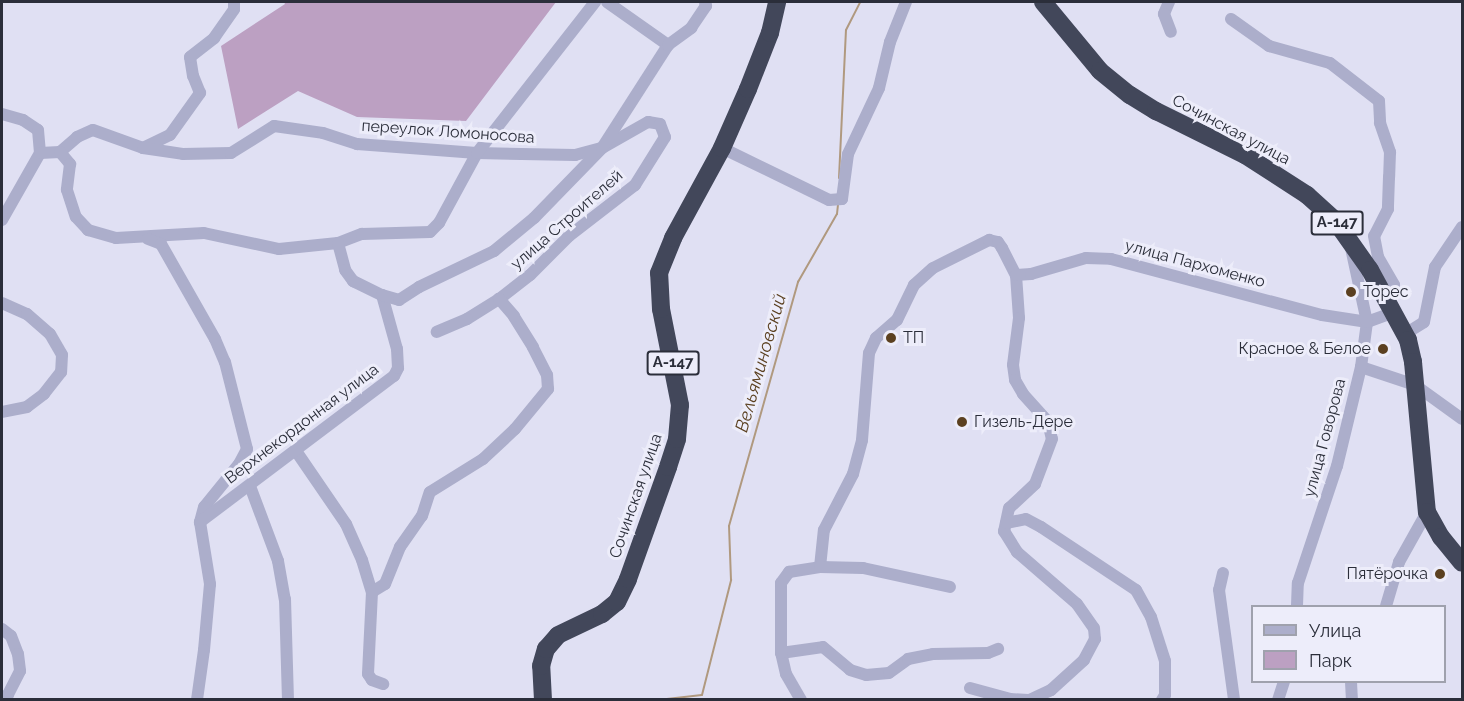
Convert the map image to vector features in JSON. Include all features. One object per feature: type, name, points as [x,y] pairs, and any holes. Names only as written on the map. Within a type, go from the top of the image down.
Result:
[{"type":"highway","name":"Сочинская улица","points":[[543,699],[541,666],[546,649],[558,635],[602,614],[617,602],[628,579],[668,467],[677,439],[680,405],[661,309],[659,273],[673,238],[722,148],[770,33],[777,2]]},
{"type":"highway","name":"Сочинская улица","points":[[1043,2],[1100,71],[1130,94],[1156,111],[1245,155],[1307,195],[1334,219],[1392,307],[1405,334],[1413,362],[1427,512],[1441,537],[1462,563]]},
{"type":"street","points":[[143,148],[170,135],[200,93],[193,76],[190,57],[214,38],[234,9],[234,2]]},
{"type":"street","points":[[40,153],[60,152],[70,164],[67,190],[76,217],[88,230],[116,238],[204,233],[279,249],[315,247],[362,234],[430,232],[439,224],[477,153],[595,2]]},
{"type":"street","points":[[608,2],[668,45]]},
{"type":"street","points":[[335,243],[345,270],[353,281],[382,295],[399,300],[419,287],[494,251],[534,218],[602,148],[668,45],[691,28],[706,6],[705,2]]},
{"type":"street","points":[[722,148],[831,200],[842,199],[845,194],[848,154],[879,88],[890,42],[906,2]]},
{"type":"street","points":[[1169,2],[1164,14],[1171,32]]},
{"type":"street","name":"Сочинская улица","points":[[1231,19],[1269,46],[1330,63],[1378,101],[1380,123],[1390,152],[1388,209],[1374,237],[1378,257],[1394,285],[1392,307]]},
{"type":"street","points":[[2,114],[23,120],[38,130],[40,153],[2,220]]},
{"type":"street","name":"улица Строителей","points":[[437,332],[467,320],[499,299],[530,275],[569,236],[635,185],[665,136],[660,124],[648,122],[602,148]]},
{"type":"street","name":"переулок Ломоносова","points":[[60,152],[77,137],[93,130],[143,148],[183,154],[231,153],[274,126],[324,133],[357,144],[477,153],[575,155],[602,148]]},
{"type":"street","points":[[1405,334],[1424,322],[1435,267],[1462,227]]},
{"type":"street","points":[[144,238],[161,244],[215,339],[225,362],[247,449],[204,507],[200,522],[210,584],[204,650],[196,699]]},
{"type":"street","points":[[820,567],[824,530],[853,474],[859,451],[867,400],[869,353],[876,338],[897,320],[914,285],[933,268],[988,240],[998,242],[1016,275],[1019,318],[1013,365],[1015,380],[1023,394],[1048,422],[1052,439],[1035,484],[1010,508],[1004,531],[1006,539],[1017,552],[1077,604],[1095,628],[1095,639],[1084,660],[1051,690],[1029,699],[1010,699],[970,688]]},
{"type":"street","name":"улица Говорова","points":[[1297,605],[1298,583],[1337,466],[1361,367],[1367,322],[1350,241]]},
{"type":"street","name":"улица Пархоменко","points":[[1016,275],[1031,274],[1086,258],[1110,259],[1322,315],[1367,322]]},
{"type":"street","name":"Верхнекордонная улица","points":[[200,522],[220,504],[250,486],[394,376],[398,368],[397,349],[382,295]]},
{"type":"street","points":[[372,592],[385,584],[400,547],[422,516],[430,492],[483,459],[515,429],[549,389],[548,375],[533,346],[514,316],[499,299]]},
{"type":"street","points":[[2,303],[27,314],[50,334],[62,356],[61,372],[44,394],[27,407],[2,412]]},
{"type":"street","points":[[1367,322],[1392,307]]},
{"type":"street","points":[[1361,367],[1415,385],[1462,419]]},
{"type":"street","points":[[296,451],[346,524],[362,560],[372,592],[368,675],[372,680],[382,684]]},
{"type":"street","points":[[250,486],[278,561],[285,599],[288,699]]},
{"type":"street","points":[[1386,605],[1399,562],[1427,512]]},
{"type":"street","points":[[1006,523],[1026,519],[1136,590],[1150,617],[1165,661],[1165,695],[1162,699]]},
{"type":"street","points":[[801,699],[786,674],[781,653],[781,583],[789,572],[820,567],[863,568],[950,587]]},
{"type":"street","points":[[1223,573],[1219,590],[1234,699]]},
{"type":"street","points":[[2,629],[11,636],[18,654],[20,671],[8,695],[2,698]]},
{"type":"street","points":[[781,653],[823,647],[850,670],[866,675],[888,673],[908,659],[933,654],[988,653],[998,649]]},
{"type":"street","points":[[1278,699],[1283,683]]},
{"type":"street","points":[[1351,683],[1352,699]]},
{"type":"green space","points":[[284,2],[556,2],[466,121],[357,117],[298,91],[238,129],[221,46],[285,4]]},
{"type":"waterway","name":"Вельяминовский","points":[[839,178],[846,30],[860,2]]},
{"type":"waterway","name":"Вельяминовский","points":[[658,700],[702,695],[731,580],[729,526],[798,282],[837,214],[838,205]]},
{"type":"place","name":"Торес","points":[[1351,292]]},
{"type":"place","name":"ТП","points":[[891,338]]},
{"type":"place","name":"Красное & Белое","points":[[1383,349]]},
{"type":"place","name":"Гизель-Дере","points":[[962,422]]},
{"type":"place","name":"Пятёрочка","points":[[1440,574]]}]
